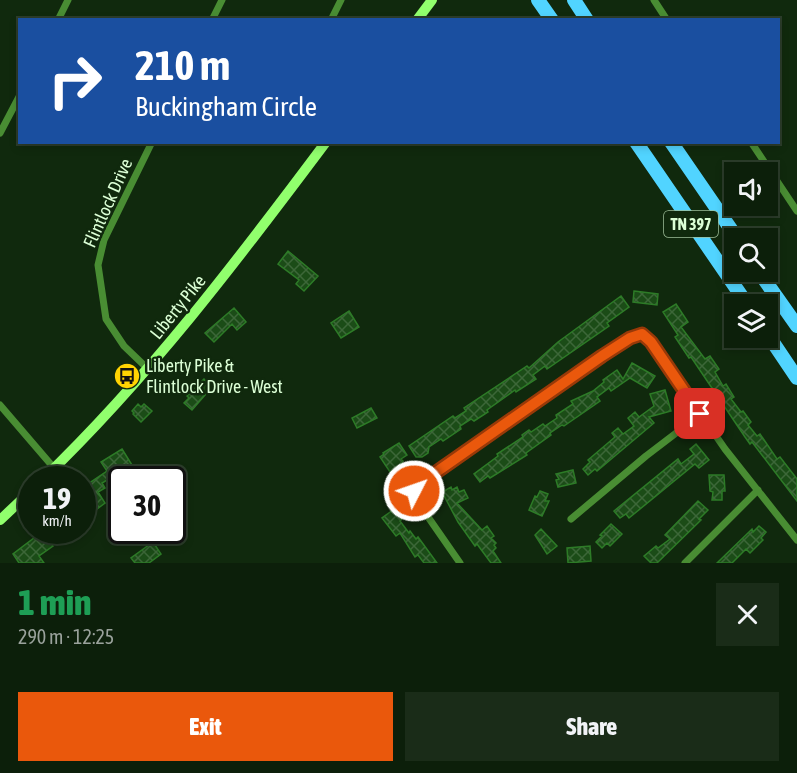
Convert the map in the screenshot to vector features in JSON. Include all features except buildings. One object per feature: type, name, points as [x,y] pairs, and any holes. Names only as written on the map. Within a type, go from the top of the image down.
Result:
[{"type":"highway","points":[[538,0],[551,18]]},
{"type":"highway","points":[[574,0],[586,18]]},
{"type":"highway","name":"TN 397","points":[[637,144],[740,294]]},
{"type":"highway","name":"TN 397","points":[[672,144],[729,228]]},
{"type":"highway","points":[[766,282],[797,326]]},
{"type":"highway","points":[[777,348],[797,378]]},
{"type":"street","points":[[59,18],[68,0]]},
{"type":"street","points":[[213,18],[222,0]]},
{"type":"street","points":[[333,18],[340,0]]},
{"type":"street","points":[[418,18],[432,0]]},
{"type":"street","points":[[654,0],[666,18]]},
{"type":"street","points":[[0,133],[18,99]]},
{"type":"street","name":"Flintlock Drive","points":[[148,369],[124,346],[106,319],[98,265],[104,240],[151,144]]},
{"type":"street","name":"Liberty Pike","points":[[56,466],[148,369],[243,253],[325,144]]},
{"type":"street","points":[[752,144],[797,211]]},
{"type":"street","points":[[460,563],[419,504],[414,491],[425,480],[630,338],[642,334],[651,342],[725,449],[797,540]]},
{"type":"street","points":[[0,405],[52,466]]},
{"type":"street","points":[[571,519],[700,414]]},
{"type":"street","points":[[685,563],[758,490]]},
{"type":"street","points":[[0,520],[18,503]]},
{"type":"place","name":"Liberty Pike & Flintlock Drive - West","points":[[127,376]]},
{"type":"route","points":[[414,491],[425,480],[602,356],[630,338],[642,334],[651,342],[700,414]]}]
